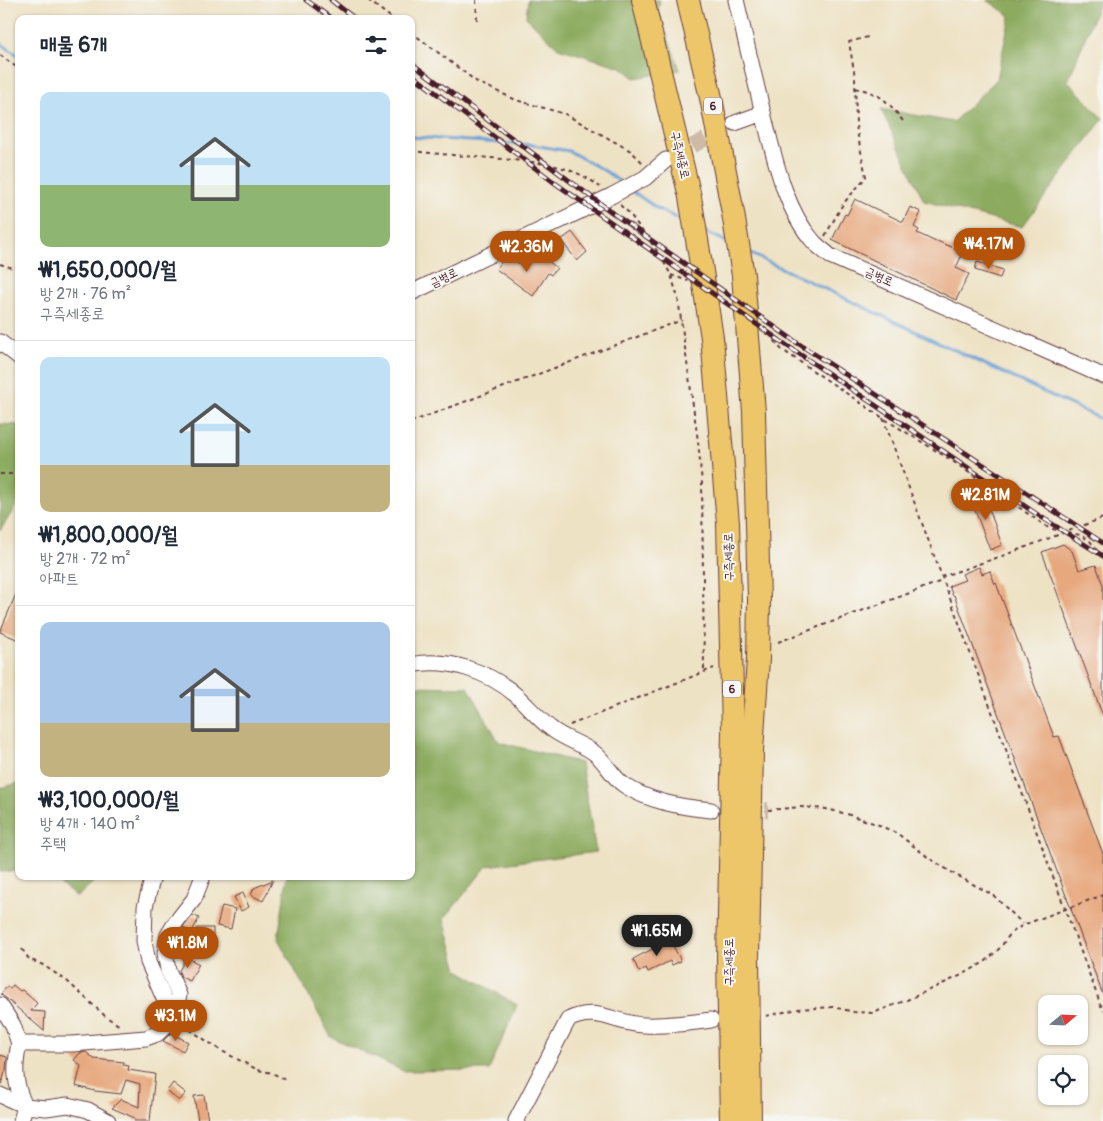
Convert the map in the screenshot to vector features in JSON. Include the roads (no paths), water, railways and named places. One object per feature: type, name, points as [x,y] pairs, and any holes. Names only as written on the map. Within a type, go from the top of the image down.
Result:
[{"type":"highway","name":"구즉세종로","points":[[644,0],[690,197],[700,258],[712,338],[728,523],[733,732],[728,958],[731,1121]]},
{"type":"highway","name":"구즉세종로","points":[[688,0],[711,98],[743,275],[754,412],[759,600],[758,659],[752,751],[748,957],[750,1121]]},
{"type":"street","name":"금병로","points":[[736,0],[778,171],[795,214],[813,241],[830,256],[1103,376]]},
{"type":"street","points":[[735,123],[763,113]]},
{"type":"street","name":"금병로","points":[[415,291],[611,196],[649,175],[666,160]]},
{"type":"street","points":[[0,342],[15,355]]},
{"type":"street","points":[[415,664],[458,665],[479,673],[501,684],[518,697],[535,717],[554,731],[594,752],[623,785],[645,795],[681,807],[711,810]]},
{"type":"street","points":[[152,880],[145,907],[144,941],[148,962],[166,1003],[169,1023]]},
{"type":"street","points":[[19,1044],[72,1044],[146,1038],[157,1034],[174,1018],[179,995],[168,970],[166,953],[168,935],[194,899],[201,880]]},
{"type":"street","points":[[0,1005],[13,1025],[19,1044],[15,1064],[17,1089],[25,1106],[21,1121]]},
{"type":"street","points":[[516,1121],[568,1020],[580,1014],[594,1013],[642,1025],[668,1025],[711,1020]]},
{"type":"street","points":[[0,1095],[25,1106],[46,1108],[68,1106],[88,1110],[108,1121]]},
{"type":"waterway","points":[[0,43],[15,53]]},
{"type":"waterway","points":[[415,137],[533,145],[569,151],[605,171],[623,184]]},
{"type":"waterway","points":[[632,191],[658,209],[684,222]]},
{"type":"waterway","points":[[704,231],[729,243]]},
{"type":"waterway","points":[[749,253],[1103,420]]},
{"type":"tunnel","points":[[672,157],[724,129]]},
{"type":"tunnel","points":[[742,810],[768,810]]},
{"type":"railway","points":[[306,0],[327,15]]},
{"type":"railway","points":[[331,0],[350,15]]},
{"type":"railway","points":[[415,66],[621,219],[796,342],[1103,543]]},
{"type":"railway","points":[[415,77],[555,183],[789,347],[1038,515],[1103,556]]}]
